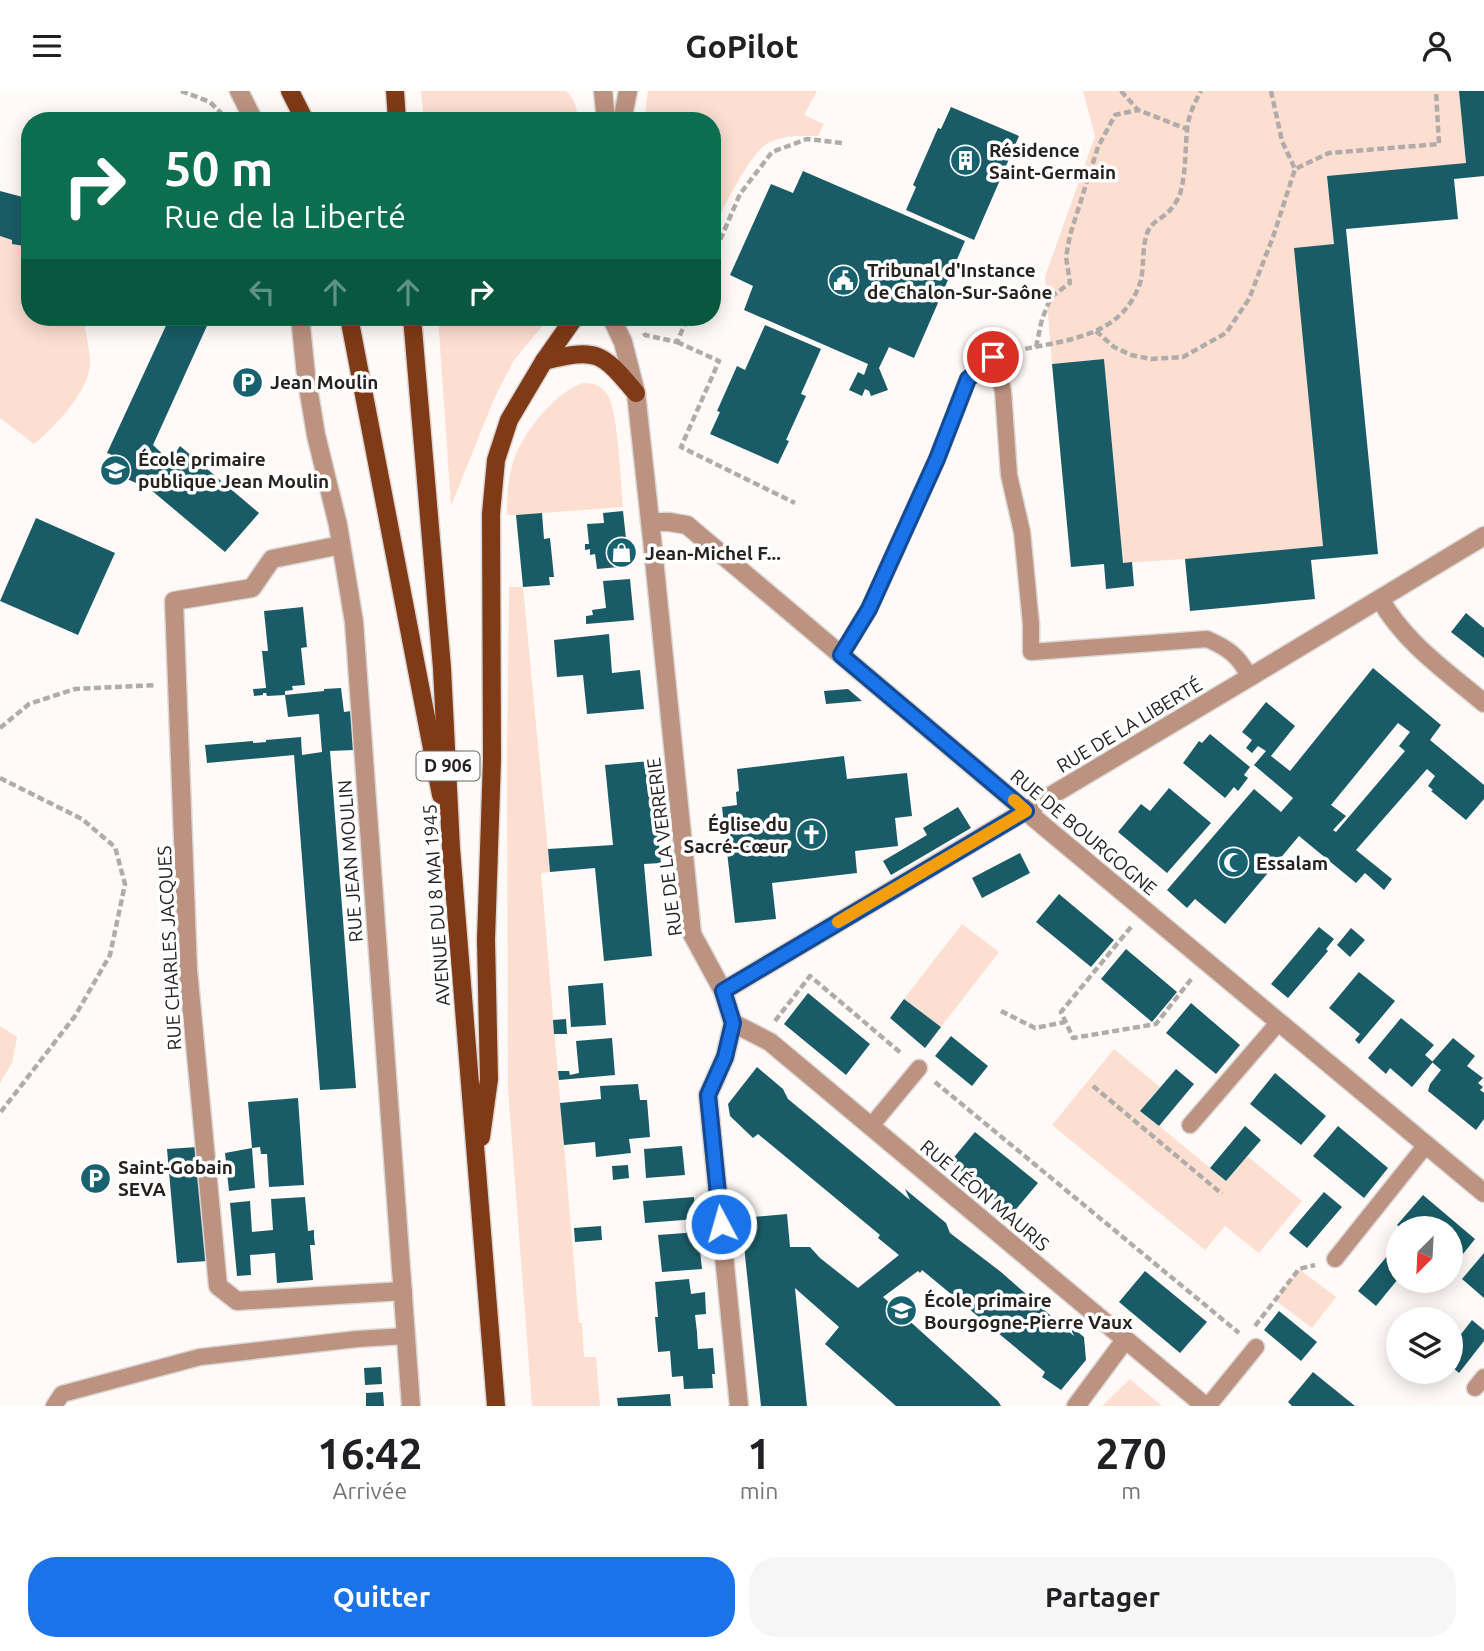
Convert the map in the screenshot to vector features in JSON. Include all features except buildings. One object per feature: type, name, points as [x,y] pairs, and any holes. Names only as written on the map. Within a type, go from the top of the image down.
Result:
[{"type":"main road","points":[[290,91],[300,112]]},
{"type":"main road","points":[[395,91],[396,112]]},
{"type":"main road","points":[[351,326],[451,848]]},
{"type":"main road","name":"AVENUE DU 8 MAI 1945","points":[[413,326],[442,669],[451,848],[496,1406]]},
{"type":"main road","points":[[477,1172],[489,1079],[486,940],[492,759],[491,514],[496,460],[509,420],[569,326]]},
{"type":"main road","points":[[544,361],[575,354],[590,354],[617,369],[636,393]]},
{"type":"street","points":[[239,91],[250,112]]},
{"type":"street","points":[[603,91],[605,112]]},
{"type":"street","points":[[624,112],[628,91]]},
{"type":"street","name":"RUE JEAN MOULIN","points":[[301,326],[316,435],[341,545],[354,622],[411,1406]]},
{"type":"street","name":"RUE DE LA VERRERIE","points":[[615,326],[623,342],[636,393],[692,934],[723,991],[733,1023]]},
{"type":"street","name":"RUE DE BOURGOGNE","points":[[650,522],[687,525],[1484,1193]]},
{"type":"street","name":"RUE DE LA LIBERTÉ","points":[[723,991],[1484,536]]},
{"type":"street","name":"RUE CHARLES JACQUES","points":[[341,545],[272,559],[252,589],[174,601],[188,970],[218,1286],[237,1301],[403,1291]]},
{"type":"street","points":[[1380,599],[1400,629],[1421,650],[1484,703]]},
{"type":"street","points":[[733,1023],[725,1057],[708,1095],[739,1406]]},
{"type":"street","name":"RUE LÉON MAURIS","points":[[733,1023],[771,1042],[1207,1406]]},
{"type":"street","points":[[1076,1406],[1125,1340]]},
{"type":"lane","points":[[841,655],[869,609],[937,459],[968,379],[993,357],[1003,391],[1009,475],[1022,532],[1031,652],[1207,639],[1227,648],[1240,661],[1250,677]]},
{"type":"lane","points":[[1191,1125],[1279,1023]]},
{"type":"lane","points":[[871,1126],[919,1068]]},
{"type":"lane","points":[[1335,1259],[1426,1145]]},
{"type":"lane","points":[[54,1406],[62,1394],[200,1357],[406,1336]]},
{"type":"lane","points":[[1207,1406],[1251,1343]]},
{"type":"path","points":[[181,91],[211,102],[220,112]]},
{"type":"path","points":[[1121,91],[1138,110],[1187,129]]},
{"type":"path","points":[[993,357],[1053,345],[1096,331],[1110,325],[1121,315],[1134,297],[1140,281],[1148,230],[1167,212],[1181,193],[1187,129],[1192,109],[1201,91]]},
{"type":"path","points":[[1096,331],[1114,347],[1131,355],[1151,359],[1183,357],[1226,333],[1249,299],[1295,169],[1282,141],[1271,91]]},
{"type":"path","points":[[1295,169],[1329,153],[1439,144],[1436,91]]},
{"type":"path","points":[[1036,347],[1042,319],[1051,297],[1070,283],[1066,257],[1070,235],[1098,147],[1115,115],[1138,110]]},
{"type":"path","points":[[721,238],[740,194],[772,152],[807,139],[842,143]]},
{"type":"path","points":[[677,342],[719,361],[681,447],[795,503]]},
{"type":"path","points":[[0,728],[29,704],[75,689],[178,684]]},
{"type":"path","points":[[0,778],[82,819],[115,847],[125,884],[110,955],[75,1016],[0,1113]]},
{"type":"path","points":[[1145,910],[1061,1012],[1073,1038],[1156,1024],[1206,960]]},
{"type":"path","points":[[771,1042],[774,1023],[810,976],[1251,1343],[1299,1269],[1335,1259]]},
{"type":"path","points":[[1001,1011],[1035,1028],[1066,1022]]},
{"type":"path","points":[[1093,1086],[1222,1194]]},
{"type":"shaded area","points":[[421,91],[566,91],[572,97],[577,112],[423,112]]},
{"type":"shaded area","points":[[648,91],[817,91],[804,115],[824,124],[818,136],[780,139],[761,149],[721,213],[721,112],[645,112]]},
{"type":"shaded area","points":[[1083,91],[1459,91],[1466,163],[1454,179],[1328,176],[1334,244],[1323,546],[1123,563],[1104,359],[1052,364],[1045,277],[1095,136]]},
{"type":"shaded area","points":[[0,236],[12,240],[12,244],[21,246],[21,326],[85,326],[90,365],[77,398],[51,429],[34,444],[0,418]]},
{"type":"shaded area","points":[[439,326],[542,326],[514,360],[494,399],[451,506]]},
{"type":"shaded area","points":[[583,383],[593,384],[605,391],[611,402],[623,507],[507,515],[510,477],[521,444],[535,422],[553,403]]},
{"type":"shaded area","points":[[509,587],[523,587],[550,872],[541,873],[579,1323],[582,1323],[584,1357],[596,1357],[600,1406],[532,1406],[508,1089]]},
{"type":"shaded area","points":[[962,924],[999,952],[941,1027],[904,999]]},
{"type":"shaded area","points":[[0,1026],[17,1037],[12,1063],[0,1083]]},
{"type":"shaded area","points":[[1114,1049],[1160,1087],[1141,1111],[1226,1181],[1247,1156],[1302,1201],[1259,1253],[1225,1226],[1205,1250],[1052,1125]]},
{"type":"shaded area","points":[[1299,1269],[1336,1297],[1312,1328],[1275,1300]]},
{"type":"shaded area","points":[[1130,1379],[1162,1406],[1102,1406]]},
{"type":"slow traffic","points":[[838,922],[1026,811],[1014,800]]},
{"type":"place","name":"Résidence Saint-Germain","points":[[966,161]]},
{"type":"place","name":"Tribunal d'Instance de Chalon-Sur-Saône","points":[[844,281]]},
{"type":"place","name":"Jean Moulin","points":[[247,382]]},
{"type":"place","name":"École primaire publique Jean Moulin","points":[[115,470]]},
{"type":"place","name":"Jean-Michel F...","points":[[622,553]]},
{"type":"place","name":"Église du Sacré-Cœur","points":[[811,835]]},
{"type":"place","name":"Essalam","points":[[1233,863]]},
{"type":"place","name":"Saint-Gobain SEVA","points":[[95,1178]]},
{"type":"place","name":"École primaire Bourgogne-Pierre Vaux","points":[[901,1311]]},
{"type":"route","points":[[721,1224],[708,1095],[725,1057],[733,1023],[723,991],[1026,811],[841,655],[869,609],[937,459],[968,379],[993,357]]}]
